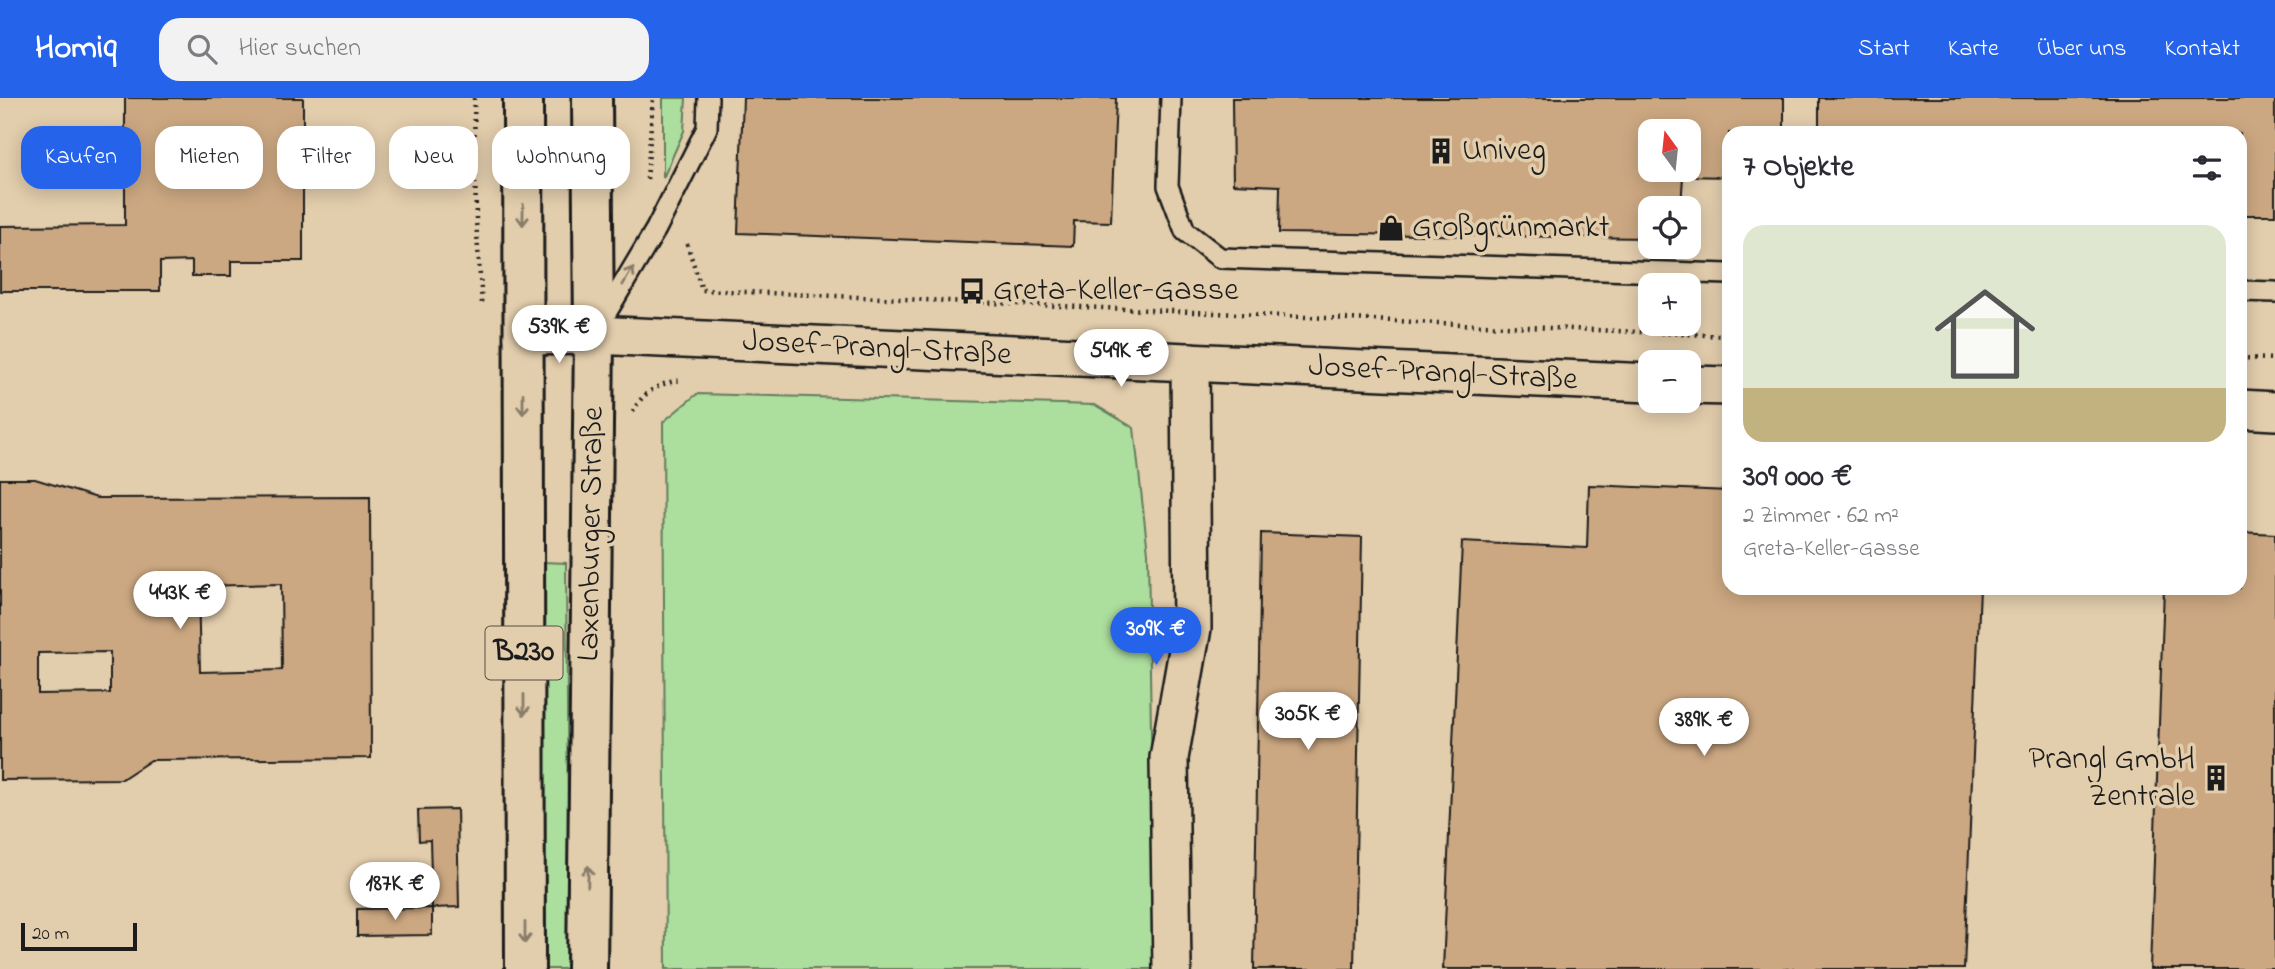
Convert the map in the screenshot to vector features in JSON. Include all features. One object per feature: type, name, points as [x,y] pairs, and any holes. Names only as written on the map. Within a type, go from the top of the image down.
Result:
[{"type":"main road","name":"Laxenburger Straße","points":[[523,98],[525,969]]},
{"type":"main road","name":"Laxenburger Straße","points":[[587,969],[594,335],[592,98]]},
{"type":"street","name":"Josef-Prangl-Straße","points":[[523,336],[594,335],[1638,382]]},
{"type":"street","points":[[1172,969],[1169,758],[1192,628],[1190,362]]},
{"type":"street","points":[[1701,385],[1722,386]]},
{"type":"street","points":[[2247,409],[2275,411]]},
{"type":"lane","points":[[594,335],[656,229],[707,128],[708,98]]},
{"type":"lane","points":[[1171,98],[1168,186],[1185,231],[1220,258],[1722,275]]},
{"type":"lane","points":[[2247,291],[2275,292]]},
{"type":"path","points":[[647,185],[653,98]]},
{"type":"path","points":[[687,244],[702,290],[1722,336]]},
{"type":"path","points":[[2247,358],[2275,359]]},
{"type":"green space","points":[[663,98],[686,98],[684,131],[663,178]]},
{"type":"green space","points":[[697,394],[1095,405],[1134,428],[1148,553],[1155,969],[666,969],[663,422]]},
{"type":"green space","points":[[542,562],[566,563],[569,969],[545,969]]},
{"type":"building","points":[[125,98],[303,98],[303,126],[277,126],[277,189],[303,189],[303,261],[231,261],[231,276],[192,276],[192,261],[160,262],[160,291],[0,291],[0,226],[125,225],[125,189],[141,189],[141,126],[125,126]]},
{"type":"building","points":[[743,98],[1116,98],[1111,222],[1074,221],[1073,246],[738,233]]},
{"type":"building","name":"Univeg","points":[[1232,98],[1784,98],[1784,126],[1722,126],[1722,177],[1701,176],[1701,119],[1638,119],[1638,182],[1683,182],[1682,196],[1638,196],[1638,238],[1279,233],[1280,186],[1233,184]]},
{"type":"building","points":[[1819,98],[2275,98],[2275,215],[2247,215],[2247,126],[1819,126]]},
{"type":"building","points":[[0,479],[35,479],[97,498],[370,497],[371,758],[151,760],[122,779],[0,780]],"holes":[[[281,584],[282,670],[200,672],[198,586]],[[110,652],[110,693],[38,694],[38,653]]]},
{"type":"building","points":[[1589,485],[1722,491],[1722,595],[1980,595],[1964,969],[1443,969],[1462,542],[1587,548]]},
{"type":"building","name":"Prangl GmbH Zentrale","points":[[2247,532],[2275,534],[2275,969],[2150,969],[2164,595],[2247,595]]},
{"type":"building","points":[[1261,533],[1362,537],[1354,969],[1254,969]]},
{"type":"building","points":[[457,809],[459,907],[432,908],[430,840],[419,841],[418,810]]},
{"type":"building","points":[[432,908],[432,935],[357,936],[357,909]]},
{"type":"place","name":"Univeg","points":[[1441,151]]},
{"type":"place","name":"Großgrünmarkt","points":[[1391,228]]},
{"type":"place","name":"Greta-Keller-Gasse","points":[[972,291]]},
{"type":"place","name":"Prangl GmbH Zentrale","points":[[2216,778]]}]
